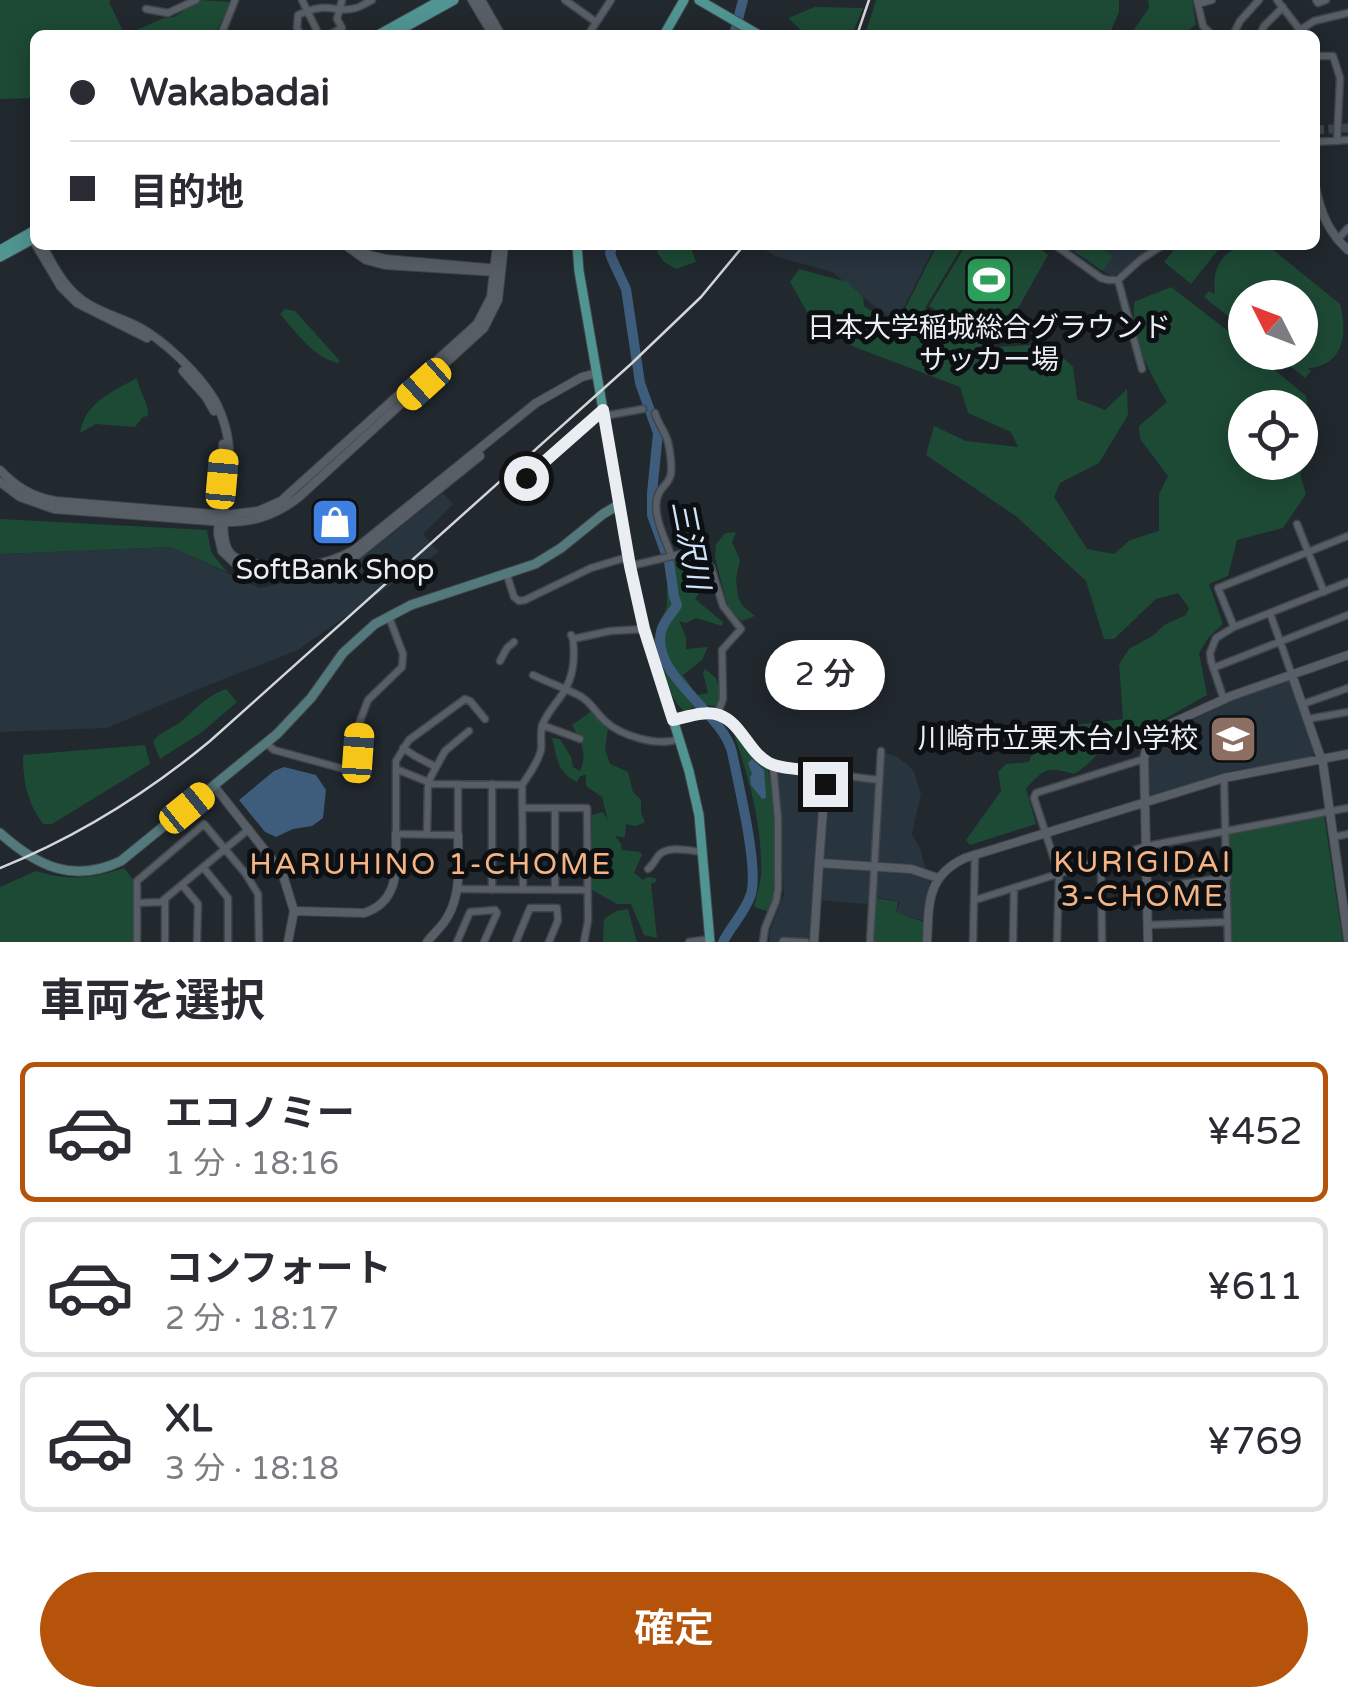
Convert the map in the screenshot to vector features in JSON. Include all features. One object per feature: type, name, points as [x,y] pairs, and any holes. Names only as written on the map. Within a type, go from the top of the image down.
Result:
[{"type":"main road","points":[[387,30],[441,0]]},
{"type":"main road","points":[[399,30],[454,0]]},
{"type":"main road","points":[[667,30],[684,0]]},
{"type":"main road","points":[[700,0],[750,30]]},
{"type":"main road","points":[[0,253],[30,240]]},
{"type":"main road","points":[[577,250],[629,561],[644,629],[700,814],[710,941]]},
{"type":"main road","points":[[0,834],[46,866],[69,871],[98,870],[121,861],[294,717],[343,653],[388,615],[546,558],[620,504]]},
{"type":"street","points":[[146,9],[168,13],[196,0]]},
{"type":"street","points":[[223,30],[235,0]]},
{"type":"street","points":[[298,30],[296,20],[305,4],[340,3],[348,9],[372,0]]},
{"type":"street","points":[[472,0],[490,30]]},
{"type":"street","points":[[481,0],[498,30]]},
{"type":"street","points":[[564,0],[596,22]]},
{"type":"street","points":[[591,30],[611,0]]},
{"type":"street","points":[[1207,30],[1197,2],[1212,0]]},
{"type":"street","points":[[1236,30],[1260,0]]},
{"type":"street","points":[[1277,0],[1298,30]]},
{"type":"street","points":[[1316,0],[1326,0]]},
{"type":"street","points":[[338,30],[342,28],[337,19],[340,3]]},
{"type":"street","points":[[305,4],[317,30]]},
{"type":"street","points":[[1262,30],[1284,7]]},
{"type":"street","points":[[1304,30],[1314,21],[1348,13]]},
{"type":"street","points":[[1320,56],[1333,56],[1340,78],[1337,141]]},
{"type":"street","points":[[1320,142],[1348,140]]},
{"type":"street","points":[[1320,208],[1337,240],[1348,250]]},
{"type":"street","points":[[1337,240],[1348,228]]},
{"type":"street","points":[[43,250],[75,294],[93,308],[162,343],[214,400],[230,455],[219,544],[238,566],[287,573],[328,568],[357,555],[556,392]]},
{"type":"street","points":[[353,250],[366,260],[384,265],[497,270]]},
{"type":"street","points":[[362,250],[386,259],[497,270]]},
{"type":"street","points":[[0,482],[20,497],[54,509],[260,519],[285,508],[484,328],[495,310],[499,250]]},
{"type":"street","points":[[1062,250],[1101,278],[1118,280],[1155,250]]},
{"type":"street","points":[[1118,280],[1142,369]]},
{"type":"street","points":[[222,518],[226,548],[240,561],[300,567],[340,558],[371,538],[541,400],[597,373]]},
{"type":"street","points":[[526,478],[604,413],[642,409]]},
{"type":"street","points":[[655,413],[669,444],[671,473],[669,482],[659,492],[656,508],[668,556]]},
{"type":"street","points":[[0,470],[19,488],[40,498],[222,518]]},
{"type":"street","points":[[1296,524],[1324,592]]},
{"type":"street","points":[[1234,627],[1218,588],[1348,536]]},
{"type":"street","points":[[507,575],[519,601],[591,568],[685,553],[700,558],[710,567],[723,606],[740,630],[722,650],[723,699],[716,714]]},
{"type":"street","points":[[1224,700],[1210,653],[1222,632],[1348,582]]},
{"type":"street","points":[[1270,613],[1322,759],[1348,939]]},
{"type":"street","points":[[266,742],[274,750],[344,769],[358,753],[360,721],[368,700],[402,667],[403,654],[388,615]]},
{"type":"street","points":[[1213,668],[1348,615]]},
{"type":"street","points":[[522,890],[522,785],[542,746],[542,725],[565,691],[574,665],[572,637],[644,629]]},
{"type":"street","points":[[500,661],[514,642]]},
{"type":"street","points":[[1148,942],[1144,759],[1147,745],[1170,724],[1348,655]]},
{"type":"street","points":[[533,675],[580,696],[606,722],[626,732],[643,739],[679,739]]},
{"type":"street","points":[[1303,704],[1348,688]]},
{"type":"street","points":[[294,911],[364,913],[383,902],[396,883],[396,760],[430,722],[440,719],[464,698],[485,719]]},
{"type":"street","points":[[1308,719],[1348,712]]},
{"type":"street","points":[[673,720],[716,714],[733,724],[757,754],[773,765],[822,776],[879,780]]},
{"type":"street","points":[[542,725],[580,739]]},
{"type":"street","points":[[427,834],[428,782],[445,751],[469,731]]},
{"type":"street","points":[[403,748],[436,767]]},
{"type":"street","points":[[870,942],[881,751]]},
{"type":"street","points":[[927,942],[930,897],[938,878],[956,862],[1224,778],[1348,754]]},
{"type":"street","points":[[1057,942],[1059,874],[1034,798],[1036,793],[1144,759]]},
{"type":"street","points":[[763,942],[778,889],[773,765]]},
{"type":"street","points":[[396,768],[428,782],[522,785]]},
{"type":"street","points":[[814,942],[825,784],[822,776]]},
{"type":"street","points":[[1224,778],[1228,942]]},
{"type":"street","points":[[428,942],[450,914],[457,890],[458,784]]},
{"type":"street","points":[[492,784],[492,890]]},
{"type":"street","points":[[214,786],[282,872],[294,911],[288,942]]},
{"type":"street","points":[[523,808],[587,808],[588,921],[584,942]]},
{"type":"street","points":[[554,890],[555,808]]},
{"type":"street","points":[[975,900],[1147,846],[1348,808]]},
{"type":"street","points":[[138,942],[137,880],[204,824],[245,872],[258,894],[259,942]]},
{"type":"street","points":[[138,903],[158,903],[249,830]]},
{"type":"street","points":[[396,834],[458,834]]},
{"type":"street","points":[[1334,836],[1348,834]]},
{"type":"street","points":[[648,869],[667,850],[704,852]]},
{"type":"street","points":[[974,942],[976,854]]},
{"type":"street","points":[[1101,860],[1102,942]]},
{"type":"street","points":[[1336,862],[1348,860]]},
{"type":"street","points":[[819,862],[911,868],[938,878]]},
{"type":"street","points":[[204,867],[228,898],[228,942]]},
{"type":"street","points":[[1147,889],[1228,877]]},
{"type":"street","points":[[182,885],[198,904],[197,942]]},
{"type":"street","points":[[1013,942],[1014,888]]},
{"type":"street","points":[[457,890],[586,890]]},
{"type":"street","points":[[165,898],[165,942]]},
{"type":"street","points":[[516,942],[530,908],[557,908],[558,920],[548,942]]},
{"type":"street","points":[[457,942],[470,912],[494,910],[497,912],[484,942]]},
{"type":"street","points":[[1148,925],[1228,922]]},
{"type":"street","points":[[689,942],[710,941]]},
{"type":"street","points":[[783,941],[806,942]]},
{"type":"shaded area","points":[[765,250],[932,250],[896,323],[832,272]]},
{"type":"shaded area","points":[[1072,250],[1150,250],[1111,276]]},
{"type":"shaded area","points":[[443,493],[453,504],[423,534],[439,552],[296,651],[107,728],[0,732],[0,554],[172,547],[260,588],[349,568]]},
{"type":"shaded area","name":"川崎市立栗木台小学校","points":[[1285,680],[1290,683],[1315,752],[1312,757],[1230,771],[1148,793],[1147,760],[1160,736],[1230,701]]},
{"type":"shaded area","points":[[884,753],[909,766],[921,794],[912,834],[930,885],[924,921],[896,912],[900,902],[871,896],[867,904],[815,900],[810,942],[769,942],[784,895],[776,773],[881,784]]},
{"type":"green space","points":[[0,0],[111,0],[123,30],[30,30],[30,98],[0,99]]},
{"type":"green space","points":[[200,0],[230,2],[217,30],[137,30],[174,17]]},
{"type":"green space","points":[[876,0],[1119,0],[1119,12],[1111,30],[867,30]]},
{"type":"green space","points":[[1148,0],[1192,0],[1196,25],[1188,30],[1134,30],[1149,8]]},
{"type":"green space","points":[[815,7],[863,8],[854,30],[801,30],[788,18]]},
{"type":"green space","points":[[692,250],[696,262],[676,269],[657,252]]},
{"type":"green space","points":[[934,250],[960,250],[925,308],[994,347],[1049,344],[1073,367],[1077,399],[1105,410],[1127,389],[1128,415],[1099,463],[1060,483],[1054,497],[1087,549],[1114,554],[1130,540],[1159,531],[1159,494],[1168,476],[1140,439],[1139,426],[1167,402],[1138,342],[1134,302],[1171,287],[1228,331],[1228,370],[1275,370],[1299,390],[1228,390],[1228,480],[1302,480],[1306,494],[1283,528],[1237,540],[1228,576],[1209,584],[1223,624],[1199,653],[1207,695],[1145,730],[1124,732],[1074,774],[1058,770],[1042,773],[1026,789],[1036,824],[970,845],[966,840],[1001,791],[998,772],[1006,764],[1029,762],[1036,740],[1045,729],[1123,719],[1119,664],[1129,649],[1186,615],[1189,608],[1178,593],[1156,599],[1114,639],[1104,639],[1086,581],[1017,517],[926,455],[934,426],[966,441],[1018,447],[1011,432],[968,413],[960,387],[852,346],[835,326],[814,324],[790,282],[799,269],[847,282],[863,297],[864,306],[896,327]]},
{"type":"green space","name":"日本大学稲城総合グラウンド サッカー場","points":[[963,250],[1042,250],[1048,255],[999,342],[987,340],[929,306]]},
{"type":"green space","points":[[1104,250],[1113,256],[1103,271],[1075,252]]},
{"type":"green space","points":[[1174,250],[1218,250],[1191,284],[1164,262]]},
{"type":"green space","points":[[1233,250],[1273,250],[1310,280],[1228,280],[1228,316],[1204,297],[1209,291],[1215,294],[1216,270]]},
{"type":"green space","points":[[1318,286],[1340,304],[1343,326],[1336,355],[1320,366]]},
{"type":"green space","points":[[285,309],[295,311],[340,361],[320,355],[305,343],[280,314]]},
{"type":"green space","points":[[1295,370],[1310,370],[1305,378]]},
{"type":"green space","points":[[137,378],[148,416],[135,427],[96,424],[80,433],[94,406]]},
{"type":"green space","points":[[0,519],[207,530],[211,552],[227,572],[171,547],[0,554]]},
{"type":"green space","points":[[736,532],[732,542],[740,560],[738,597],[755,616],[742,621],[729,608],[715,557],[716,544],[725,533]]},
{"type":"green space","points":[[673,560],[703,563],[710,577],[695,599],[723,622],[722,626],[696,618],[686,623],[679,621],[686,649],[708,647],[702,660],[683,675],[697,695],[708,693],[705,669],[716,678],[722,698],[718,707],[702,704],[684,711],[669,687],[654,640],[667,606],[667,579]]},
{"type":"green space","points":[[226,689],[237,702],[202,732],[160,759],[155,739]]},
{"type":"green space","points":[[593,710],[608,728],[605,749],[610,764],[628,772],[633,792],[641,800],[645,822],[636,826],[626,824],[625,837],[615,836],[622,850],[642,855],[634,873],[643,880],[648,877],[657,881],[651,884],[657,938],[644,935],[631,904],[617,904],[590,889],[592,815],[603,812],[608,821],[602,797],[586,786],[586,775],[577,782],[565,774],[552,738],[560,739],[573,767],[580,771],[583,753],[572,725]]},
{"type":"green space","points":[[733,732],[768,770],[775,841],[771,912],[754,907],[761,875],[760,839]]},
{"type":"green space","points":[[145,745],[150,764],[52,824],[43,824],[27,791],[23,755]]},
{"type":"green space","points":[[1324,815],[1343,942],[1229,942],[1229,832]]},
{"type":"green space","points":[[124,868],[134,881],[134,942],[0,942],[0,887],[36,871],[80,877]]},
{"type":"green space","points":[[876,898],[898,902],[896,912],[924,922],[923,942],[872,942]]},
{"type":"green space","points":[[628,909],[637,942],[603,942],[604,919]]},
{"type":"water","points":[[752,759],[764,770],[766,798],[762,799],[751,785],[748,763]]},
{"type":"water","points":[[284,767],[316,775],[326,790],[323,818],[312,826],[276,837],[265,832],[239,800]]},
{"type":"waterway","name":"三沢川","points":[[735,30],[743,0]]},
{"type":"waterway","name":"三沢川","points":[[611,250],[626,289],[640,383],[658,433],[652,515],[669,562],[677,605],[662,628],[661,648],[676,678],[726,737],[750,845],[751,894],[723,942]]},
{"type":"tunnel","points":[[1320,130],[1348,128]]},
{"type":"railway","points":[[859,30],[869,0]]},
{"type":"railway","points":[[0,868],[110,813],[210,741],[631,364],[701,297],[740,250]]},
{"type":"place","name":"日本大学稲城総合グラウンド サッカー場","points":[[989,280]]},
{"type":"place","name":"SoftBank Shop","points":[[335,522]]},
{"type":"place","name":"川崎市立栗木台小学校","points":[[1233,739]]},
{"type":"district","name":"HARUHINO 1-CHOME","points":[[431,864]]},
{"type":"district","name":"KURIGIDAI 3-CHOME","points":[[1143,879]]},
{"type":"route","points":[[526,478],[603,410],[644,629],[673,720],[717,714],[733,724],[766,762],[814,772],[822,776],[825,784]]}]
